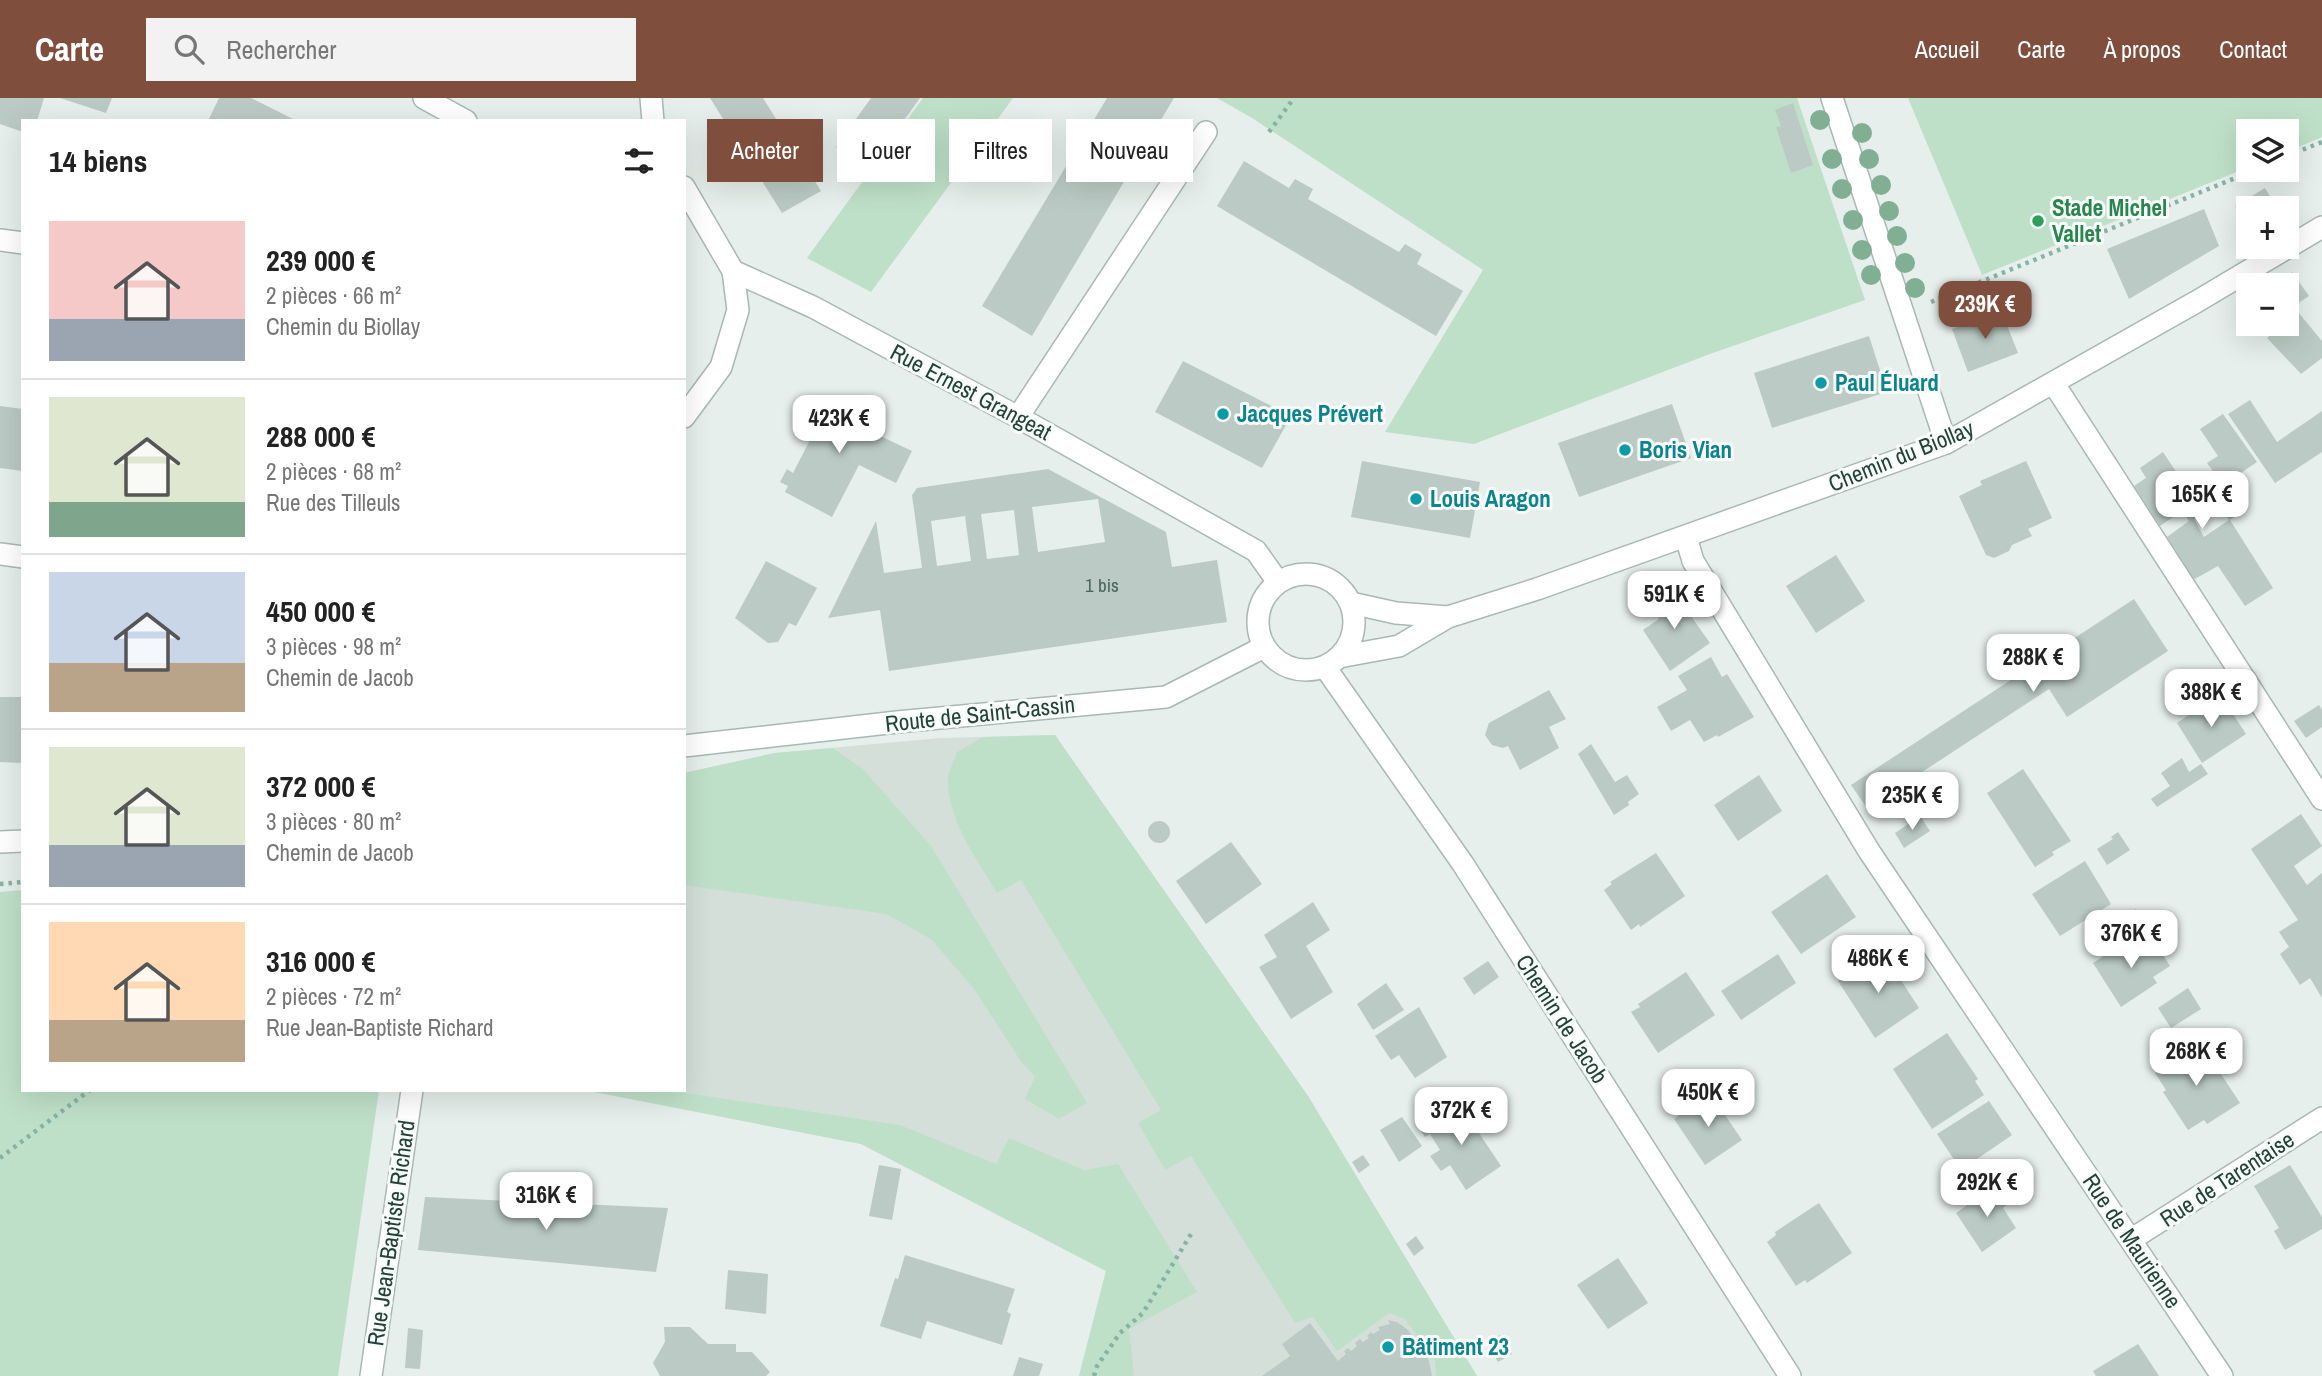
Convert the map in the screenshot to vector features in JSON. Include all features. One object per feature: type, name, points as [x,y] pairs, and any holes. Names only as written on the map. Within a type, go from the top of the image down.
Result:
[{"type":"street","points":[[424,98],[462,119]]},
{"type":"street","points":[[651,98],[653,119]]},
{"type":"street","points":[[1832,98],[1946,443]]},
{"type":"street","points":[[1018,417],[1206,132]]},
{"type":"street","points":[[686,190],[733,271],[738,310],[721,367],[686,414]]},
{"type":"street","name":"Chemin du Biollay","points":[[1332,662],[1399,646],[1448,617],[1686,537],[1946,443],[2054,384],[2322,227]]},
{"type":"street","points":[[0,240],[21,243]]},
{"type":"street","name":"Rue Ernest Grangeat","points":[[733,271],[813,307],[1018,417],[1256,551],[1278,582]]},
{"type":"street","points":[[2054,384],[2322,799]]},
{"type":"street","name":"Rue de Maurienne","points":[[1686,537],[1693,561],[1869,851],[2222,1376]]},
{"type":"street","points":[[0,554],[21,557]]},
{"type":"street","points":[[1298,574],[1320,575],[1338,586],[1351,604],[1354,622],[1350,642],[1332,662],[1308,671],[1291,668],[1276,660],[1264,647],[1258,629],[1258,611],[1266,594],[1278,582],[1298,574]]},
{"type":"street","name":"Chemin du Biollay","points":[[1351,604],[1396,613],[1448,617]]},
{"type":"street","name":"Route de Saint-Cassin","points":[[686,746],[1166,697],[1264,647]]},
{"type":"street","name":"Chemin de Jacob","points":[[1332,662],[1790,1376]]},
{"type":"street","points":[[0,842],[21,841]]},
{"type":"street","name":"Rue Jean-Baptiste Richard","points":[[371,1376],[412,1092]]},
{"type":"street","name":"Rue de Tarentaise","points":[[2132,1239],[2322,1118]]},
{"type":"path","points":[[1269,132],[1294,98]]},
{"type":"path","points":[[2299,151],[2322,142]]},
{"type":"path","points":[[1903,314],[2236,178]]},
{"type":"path","points":[[0,884],[21,882]]},
{"type":"path","points":[[0,1158],[86,1092]]},
{"type":"path","points":[[1094,1376],[1097,1366],[1120,1333],[1143,1313],[1191,1234]]},
{"type":"shaded area","points":[[1055,735],[1308,1096],[1477,1376],[1079,1376],[1106,1271],[861,1144],[594,1092],[686,1092],[686,773],[775,753],[941,738]]},
{"type":"green space","points":[[923,98],[1013,98],[998,119],[949,119],[949,182],[952,182],[871,292],[807,258],[862,182],[935,182],[935,119],[908,119]]},
{"type":"green space","points":[[1217,98],[1797,98],[1865,300],[1710,354],[1474,444],[1385,432],[1483,270],[1252,118]]},
{"type":"green space","name":"Stade Michel Vallet","points":[[1908,98],[2322,98],[2322,137],[2299,147],[2299,119],[2236,119],[2236,172],[1982,275]]},
{"type":"green space","points":[[1055,735],[1308,1096],[1477,1376],[1436,1376],[1435,1361],[1405,1319],[1389,1313],[1337,1351],[1313,1317],[1295,1323],[1191,1156],[1165,1170],[1138,1123],[1161,1110],[1021,880],[997,893],[972,853],[952,809],[948,778],[957,752],[983,737]]},
{"type":"green space","points":[[833,748],[863,769],[931,846],[1087,1103],[1059,1119],[1025,1099],[1035,1077],[1020,1060],[974,989],[931,939],[886,914],[686,885],[686,773],[775,753]]},
{"type":"green space","points":[[21,890],[21,1092],[379,1092],[338,1376],[0,1376],[0,892]]},
{"type":"green space","points":[[594,1092],[679,1092],[900,1125],[996,1164],[1009,1138],[1084,1170],[1118,1164],[1197,1292],[1129,1329],[1134,1376],[1079,1376],[1106,1271],[861,1144]]},
{"type":"building","points":[[0,98],[44,98],[38,119],[21,119],[21,131],[0,124]]},
{"type":"building","points":[[60,98],[112,98],[106,113]]},
{"type":"building","points":[[219,98],[251,98],[293,119],[209,119]]},
{"type":"building","points":[[710,98],[763,98],[776,119],[723,119]]},
{"type":"building","points":[[871,98],[920,98],[905,119],[856,119]]},
{"type":"building","points":[[1107,98],[1174,98],[1161,119],[1094,119]]},
{"type":"building","points":[[1793,103],[1813,165],[1791,173],[1776,127],[1781,126],[1775,110]]},
{"type":"building","points":[[1244,161],[1289,188],[1295,179],[1313,189],[1308,199],[1399,252],[1405,244],[1422,254],[1417,264],[1463,291],[1436,336],[1217,206]]},
{"type":"building","points":[[1066,166],[1066,182],[1124,182],[1032,336],[982,306]]},
{"type":"building","points":[[763,182],[815,182],[821,191],[782,213]]},
{"type":"building","points":[[2265,188],[2270,196],[2252,196]]},
{"type":"building","points":[[2204,209],[2219,246],[2129,299],[2107,249]]},
{"type":"building","points":[[2299,282],[2309,296],[2299,303]]},
{"type":"building","points":[[2001,310],[2018,353],[1968,372],[1952,329]]},
{"type":"building","points":[[2299,313],[2322,341],[2322,358],[2301,374],[2267,338],[2299,336]]},
{"type":"building","name":"Paul Éluard","points":[[1869,336],[1887,392],[1772,428],[1754,373]]},
{"type":"building","name":"Jacques Prévert","points":[[1183,361],[1291,416],[1262,468],[1155,412]]},
{"type":"building","points":[[832,399],[879,422],[874,433],[912,451],[896,483],[859,465],[832,517],[785,492],[788,486],[780,482],[787,469],[793,473],[810,440],[794,432],[809,401],[826,409]]},
{"type":"building","points":[[2250,400],[2277,442],[2322,411],[2322,452],[2275,483],[2228,414]]},
{"type":"building","name":"Boris Vian","points":[[1672,404],[1691,458],[1579,497],[1558,443]]},
{"type":"building","points":[[0,406],[21,409],[21,471],[0,468]]},
{"type":"building","points":[[2223,414],[2257,462],[2223,485],[2207,463],[2218,456],[2200,429]]},
{"type":"building","points":[[2163,452],[2203,513],[2194,519],[2204,537],[2229,520],[2213,498],[2228,488],[2243,511],[2230,520],[2273,588],[2245,606],[2218,566],[2193,580],[2167,537],[2189,521],[2182,511],[2160,526],[2134,486],[2146,478],[2140,468]]},
{"type":"building","name":"Louis Aragon","points":[[1362,461],[1480,482],[1470,538],[1351,517]]},
{"type":"building","points":[[2026,461],[2052,518],[2028,529],[2032,536],[2012,545],[2009,551],[1994,558],[1986,555],[1959,496],[1982,485],[1980,481]]},
{"type":"building","points":[[1048,469],[1166,532],[1172,567],[1217,560],[1227,622],[889,671],[880,610],[828,618],[876,521],[884,573],[922,568],[912,495],[917,488]],"holes":[[[1098,499],[1105,542],[1038,552],[1032,507]],[[1014,510],[1019,555],[987,559],[981,514]],[[965,516],[971,561],[937,566],[931,521]]]},
{"type":"building","points":[[1836,555],[1865,601],[1816,633],[1786,586]]},
{"type":"building","points":[[766,561],[817,588],[796,626],[789,623],[778,642],[768,643],[735,618]]},
{"type":"building","points":[[1672,589],[1710,643],[1670,671],[1643,630],[1659,619],[1648,605]]},
{"type":"building","points":[[2134,599],[2168,651],[2067,717],[2049,689],[1867,808],[1851,785]]},
{"type":"building","points":[[1711,657],[1722,677],[1727,674],[1754,717],[1704,742],[1690,720],[1671,731],[1657,707],[1687,690],[1678,676]]},
{"type":"building","points":[[1549,690],[1566,719],[1549,727],[1559,748],[1520,770],[1508,746],[1503,748],[1492,745],[1485,735],[1489,723]]},
{"type":"building","points":[[2220,694],[2246,734],[2202,763],[2177,723]]},
{"type":"building","points":[[0,697],[21,697],[21,763],[0,762]]},
{"type":"building","points":[[2319,705],[2322,710],[2322,727],[2306,738],[2294,721]]},
{"type":"building","points":[[1591,744],[1615,782],[1627,775],[1639,794],[1614,815],[1578,754]]},
{"type":"building","points":[[2182,758],[2189,772],[2201,764],[2208,774],[2157,807],[2151,799],[2170,786],[2161,773]]},
{"type":"building","points":[[2023,769],[2071,841],[2052,852],[2054,855],[2035,867],[1987,793]]},
{"type":"building","points":[[1759,775],[1782,811],[1738,841],[1714,805]]},
{"type":"building","points":[[2301,814],[2322,846],[2294,866],[2307,885],[2322,873],[2322,998],[2310,978],[2300,985],[2280,954],[2289,947],[2279,932],[2298,920],[2251,849]]},
{"type":"building","points":[[1920,816],[1930,831],[1904,848],[1895,833]]},
{"type":"building","points":[[1159,821],[1167,824],[1170,832],[1167,840],[1159,843],[1151,840],[1148,832],[1151,824]]},
{"type":"building","points":[[2118,832],[2130,850],[2107,865],[2097,849],[2113,839],[2111,837]]},
{"type":"building","points":[[1231,842],[1262,884],[1206,924],[1176,881]]},
{"type":"building","points":[[1656,853],[1685,896],[1640,927],[1639,924],[1631,930],[1604,890],[1612,884],[1610,882]]},
{"type":"building","points":[[2085,861],[2111,904],[2060,936],[2032,894]]},
{"type":"building","points":[[1827,874],[1856,917],[1801,954],[1771,912]]},
{"type":"building","points":[[1313,902],[1330,930],[1306,946],[1333,992],[1291,1019],[1259,967],[1277,957],[1264,935]]},
{"type":"building","points":[[2136,909],[2145,923],[2123,938],[2114,924]]},
{"type":"building","points":[[2153,939],[2170,966],[2153,977],[2157,983],[2121,1007],[2093,963],[2118,947],[2122,951],[2132,944],[2136,951]]},
{"type":"building","points":[[1882,951],[1919,1008],[1875,1038],[1838,981]]},
{"type":"building","points":[[1778,954],[1796,983],[1741,1020],[1721,991]]},
{"type":"building","points":[[1488,961],[1499,977],[1474,995],[1463,978]]},
{"type":"building","points":[[1686,972],[1715,1015],[1658,1053],[1631,1012],[1640,1007],[1638,1004]]},
{"type":"building","points":[[1386,983],[1404,1010],[1373,1030],[1357,1004]]},
{"type":"building","points":[[2188,988],[2201,1009],[2171,1028],[2158,1008]]},
{"type":"building","points":[[1419,1007],[1447,1057],[1415,1078],[1399,1055],[1391,1060],[1375,1036]]},
{"type":"building","points":[[1947,1033],[1978,1079],[1975,1081],[1984,1095],[1932,1129],[1893,1069]]},
{"type":"building","points":[[2200,1042],[2240,1103],[2207,1124],[2204,1120],[2188,1130],[2163,1092],[2166,1090],[2155,1073]]},
{"type":"building","points":[[1710,1093],[1742,1140],[1705,1165],[1674,1119]]},
{"type":"building","points":[[1989,1101],[2012,1135],[1961,1170],[1937,1134]]},
{"type":"building","points":[[1459,1103],[1501,1166],[1466,1190],[1450,1165],[1441,1171],[1430,1156],[1440,1150],[1430,1134],[1425,1137],[1421,1131],[1425,1129],[1424,1126]]},
{"type":"building","points":[[1402,1117],[1422,1146],[1399,1162],[1380,1130]]},
{"type":"building","points":[[1363,1155],[1370,1165],[1359,1173],[1352,1162]]},
{"type":"building","points":[[879,1165],[901,1169],[892,1220],[869,1216]]},
{"type":"building","points":[[2290,1165],[2322,1217],[2322,1229],[2285,1250],[2274,1231],[2279,1228],[2254,1186]]},
{"type":"building","points":[[1995,1185],[2008,1204],[2003,1208],[2016,1228],[1982,1252],[1956,1213]]},
{"type":"building","points":[[425,1197],[668,1208],[656,1272],[418,1250]]},
{"type":"building","points":[[1819,1203],[1852,1253],[1807,1283],[1805,1280],[1796,1286],[1767,1242],[1776,1235],[1775,1232]]},
{"type":"building","points":[[1416,1236],[1424,1248],[1414,1256],[1406,1244]]},
{"type":"building","points":[[905,1255],[1015,1289],[1007,1312],[1011,1314],[1002,1345],[927,1321],[921,1339],[880,1326]]},
{"type":"building","points":[[1618,1258],[1648,1303],[1608,1329],[1577,1285]]},
{"type":"building","points":[[728,1270],[768,1274],[766,1314],[725,1309]]},
{"type":"building","name":"Bâtiment 23","points":[[1388,1320],[1397,1322],[1408,1330],[1429,1361],[1432,1376],[1262,1376],[1290,1356],[1282,1344],[1310,1323],[1338,1361],[1346,1354],[1344,1351],[1348,1348],[1351,1351],[1357,1346],[1355,1343],[1360,1339],[1363,1342],[1369,1338],[1367,1336],[1371,1332],[1373,1334],[1380,1330],[1378,1327],[1390,1324]]},
{"type":"building","points":[[664,1327],[690,1327],[708,1344],[736,1344],[736,1352],[752,1352],[770,1372],[766,1376],[660,1376],[653,1363],[665,1342]]},
{"type":"building","points":[[408,1328],[423,1330],[420,1369],[405,1368]]},
{"type":"building","points":[[1500,1335],[1512,1354],[1498,1362],[1487,1344]]},
{"type":"building","points":[[2138,1344],[2159,1376],[2096,1376],[2093,1371]]},
{"type":"building","points":[[1019,1357],[1043,1364],[1039,1376],[1013,1376]]},
{"type":"place","name":"Stade Michel Vallet","points":[[2038,221]]},
{"type":"place","name":"Paul Éluard","points":[[1821,383]]},
{"type":"place","name":"Jacques Prévert","points":[[1223,414]]},
{"type":"place","name":"Boris Vian","points":[[1625,450]]},
{"type":"place","name":"Louis Aragon","points":[[1416,499]]},
{"type":"place","name":"Bâtiment 23","points":[[1388,1347]]}]
